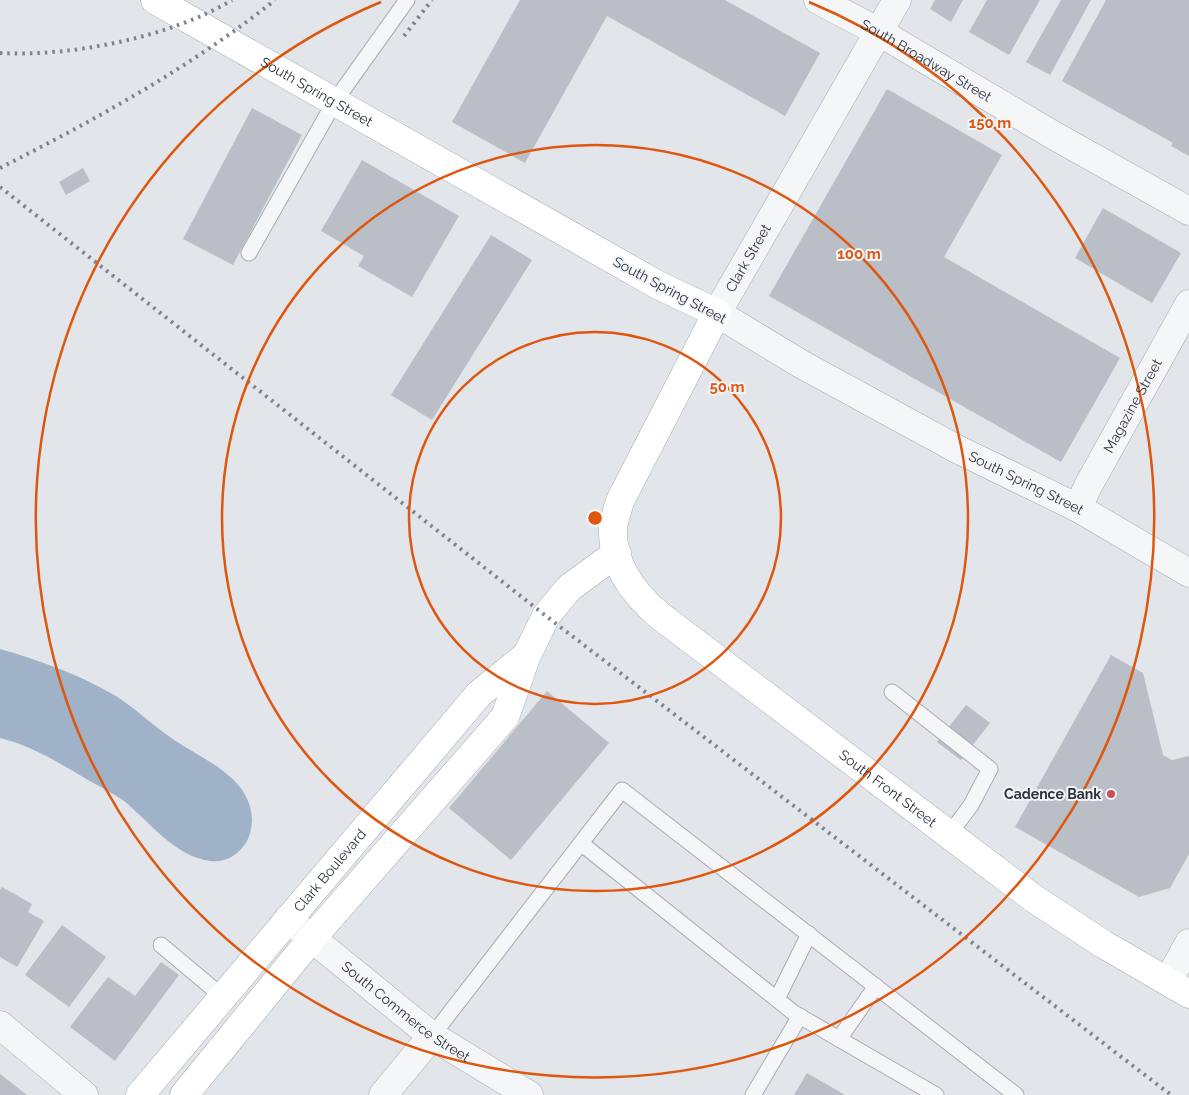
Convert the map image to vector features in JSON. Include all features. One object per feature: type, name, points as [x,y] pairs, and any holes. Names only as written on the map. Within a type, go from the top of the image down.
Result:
[{"type":"street","name":"South Spring Street","points":[[155,0],[658,285],[717,313],[801,364],[957,449],[1078,508],[1189,573]]},
{"type":"street","name":"South Broadway Street","points":[[818,0],[879,32],[1053,135],[1189,211]]},
{"type":"street","name":"Clark Street","points":[[616,553],[613,527],[620,501],[717,313],[897,0]]},
{"type":"street","name":"Magazine Street","points":[[1078,508],[1088,486],[1189,304]]},
{"type":"street","name":"Clark Boulevard","points":[[184,1095],[312,938],[505,717],[527,655],[546,616],[569,588],[616,553]]},
{"type":"street","name":"South Front Street","points":[[616,553],[627,581],[647,605],[948,836],[1071,923],[1178,987]]},
{"type":"street","name":"Clark Boulevard","points":[[140,1095],[479,694],[527,655]]},
{"type":"street","name":"South Commerce Street","points":[[288,919],[432,1036],[529,1095]]},
{"type":"street","points":[[1178,987],[1189,943]]},
{"type":"street","points":[[0,1024],[84,1095]]},
{"type":"street","points":[[383,1095],[432,1036]]},
{"type":"lane","points":[[249,253],[335,101],[407,0]]},
{"type":"lane","points":[[892,692],[990,769],[971,806],[948,836]]},
{"type":"lane","points":[[432,1036],[622,790],[1016,1095]]},
{"type":"lane","points":[[582,844],[800,1016],[936,1095]]},
{"type":"lane","points":[[777,999],[809,934]]},
{"type":"lane","points":[[161,945],[223,997]]},
{"type":"lane","points":[[839,1039],[876,986]]},
{"type":"lane","points":[[753,1095],[800,1016]]},
{"type":"water","points":[[0,649],[59,669],[102,688],[123,701],[170,737],[222,770],[243,791],[249,804],[252,819],[251,828],[248,839],[242,848],[230,858],[220,861],[197,858],[163,837],[134,809],[115,795],[46,756],[12,741],[0,738]]},
{"type":"building","points":[[520,0],[725,0],[820,53],[785,116],[607,16],[525,163],[452,122]]},
{"type":"building","points":[[935,0],[963,0],[951,22],[930,9]]},
{"type":"building","points":[[987,0],[1040,0],[1009,55],[969,32]]},
{"type":"building","points":[[1061,0],[1091,0],[1050,75],[1026,62]]},
{"type":"building","points":[[1106,0],[1189,0],[1189,156],[1171,146],[1173,143],[1062,81]]},
{"type":"building","points":[[887,89],[1002,155],[944,257],[1120,358],[1061,462],[769,296]]},
{"type":"building","points":[[252,108],[302,135],[233,265],[183,239]]},
{"type":"building","points":[[362,160],[459,216],[412,297],[358,266],[364,256],[321,231]]},
{"type":"building","points":[[83,168],[90,181],[66,195],[59,182]]},
{"type":"building","points":[[1103,208],[1181,253],[1152,303],[1075,258]]},
{"type":"building","points":[[491,235],[532,260],[432,420],[391,395]]},
{"type":"building","name":"Cadence Bank","points":[[1111,655],[1143,673],[1163,755],[1172,760],[1189,756],[1189,854],[1170,888],[1139,897],[1015,827]]},
{"type":"building","points":[[547,691],[609,743],[511,860],[449,808]]},
{"type":"building","points":[[966,705],[990,723],[961,760],[937,742]]},
{"type":"building","points":[[2,887],[32,904],[28,912],[44,921],[17,967],[0,957],[0,890]]},
{"type":"building","points":[[62,925],[106,957],[69,1007],[25,975]]},
{"type":"building","points":[[161,962],[179,975],[115,1061],[70,1027],[108,977],[135,996]]},
{"type":"building","points":[[807,1073],[845,1095],[794,1095]]},
{"type":"building","points":[[0,1074],[27,1095],[0,1095]]},
{"type":"railway","points":[[0,53],[58,52],[120,42],[180,24],[232,0]]},
{"type":"railway","points":[[0,168],[142,91],[210,48],[275,0]]},
{"type":"railway","points":[[404,36],[432,0]]},
{"type":"railway","points":[[0,187],[546,616],[1171,1095]]},
{"type":"place","name":"Cadence Bank","points":[[1111,794]]}]
